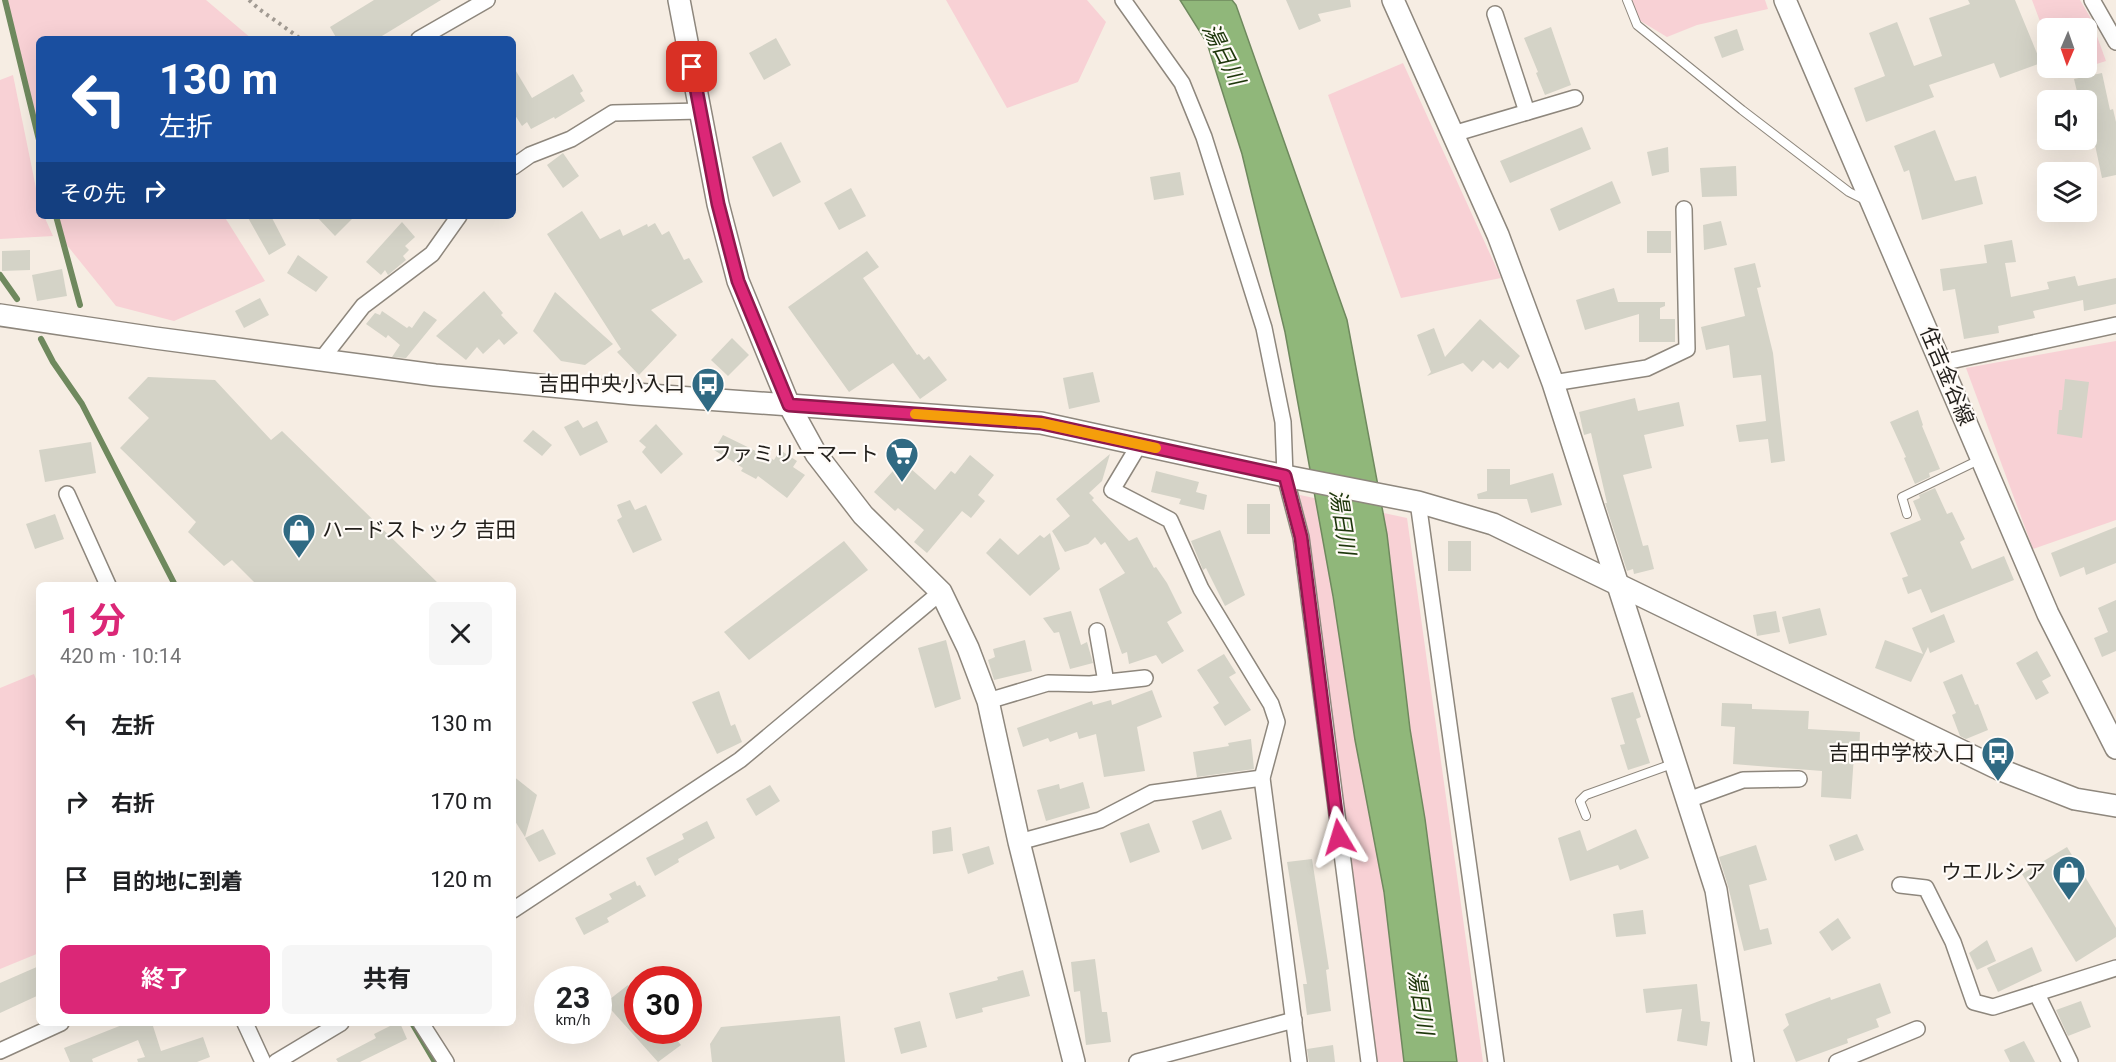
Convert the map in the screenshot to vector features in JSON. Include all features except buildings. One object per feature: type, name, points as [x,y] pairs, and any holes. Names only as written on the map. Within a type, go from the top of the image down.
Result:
[{"type":"street","points":[[424,36],[487,0]]},
{"type":"street","points":[[679,0],[718,204],[738,281],[789,405],[816,454],[863,515],[941,592],[954,617],[988,700],[1019,842],[1074,1062]]},
{"type":"street","points":[[1123,0],[1182,83],[1204,137],[1264,328],[1283,422],[1285,476],[1301,537],[1369,1062]]},
{"type":"street","points":[[1392,0],[1498,235],[1553,382],[1716,890],[1743,1062]]},
{"type":"street","name":"住吉金谷線","points":[[1785,0],[2048,614],[2116,748]]},
{"type":"street","points":[[2092,0],[2116,42]]},
{"type":"street","points":[[1495,14],[1527,112]]},
{"type":"street","points":[[1453,134],[1575,98]]},
{"type":"street","points":[[516,165],[530,155],[571,139],[613,113],[701,111]]},
{"type":"street","points":[[1553,382],[1647,368],[1687,349],[1684,209]]},
{"type":"street","points":[[321,360],[363,306],[432,254],[457,219]]},
{"type":"street","points":[[0,315],[321,360],[471,378],[635,394],[1041,423],[1411,501],[1493,524],[2001,770],[2074,799],[2116,806]]},
{"type":"street","points":[[1941,363],[2116,325]]},
{"type":"street","points":[[1139,445],[1112,490],[1170,520],[1201,589],[1271,704],[1277,722],[1262,778],[1299,1062]]},
{"type":"street","points":[[67,494],[107,582]]},
{"type":"street","points":[[1411,501],[1496,1062]]},
{"type":"street","points":[[516,908],[740,760],[941,592]]},
{"type":"street","points":[[1096,631],[1106,682]]},
{"type":"street","points":[[988,700],[1048,683],[1106,682],[1145,678]]},
{"type":"street","points":[[1019,842],[1100,820],[1152,793],[1262,778]]},
{"type":"street","points":[[1688,800],[1743,780],[1799,779]]},
{"type":"street","points":[[1900,885],[1926,888],[1953,942],[1974,1002],[1994,1008],[2116,968]]},
{"type":"street","points":[[2037,994],[2070,1062]]},
{"type":"street","points":[[1137,1062],[1181,1057],[1294,1020]]},
{"type":"street","points":[[0,1051],[54,1026]]},
{"type":"street","points":[[246,1026],[263,1062]]},
{"type":"street","points":[[276,1062],[336,1026]]},
{"type":"street","points":[[423,1026],[446,1062]]},
{"type":"street","points":[[1837,1062],[1917,1029]]},
{"type":"lane","points":[[1627,0],[1637,25],[1849,192],[1873,204]]},
{"type":"lane","points":[[1906,514],[1902,497],[1982,459]]},
{"type":"lane","points":[[1586,816],[1580,801],[1586,795],[1676,763]]},
{"type":"path","points":[[249,0],[297,36]]},
{"type":"shaded area","points":[[7,0],[206,0],[248,36],[36,36],[36,126]]},
{"type":"shaded area","points":[[946,0],[1087,0],[1106,22],[1078,82],[1007,108]]},
{"type":"shaded area","points":[[1627,0],[1765,0],[1768,9],[1697,25],[1667,37],[1634,17]]},
{"type":"shaded area","points":[[2032,0],[2080,0],[2090,18],[2039,18]]},
{"type":"shaded area","points":[[2097,36],[2106,61],[2097,64]]},
{"type":"shaded area","points":[[1403,63],[1501,278],[1401,298],[1328,95]]},
{"type":"shaded area","points":[[13,75],[36,188],[36,219],[45,219],[53,236],[0,239],[0,80]]},
{"type":"shaded area","points":[[57,219],[226,219],[265,281],[174,321],[116,306],[62,239]]},
{"type":"shaded area","points":[[2116,341],[2116,520],[2033,549],[1966,368]]},
{"type":"shaded area","points":[[1300,495],[1407,518],[1483,1062],[1370,1062],[1334,753]]},
{"type":"shaded area","points":[[34,674],[36,679],[36,954],[0,969],[0,688]]},
{"type":"water","name":"湯日川","points":[[1180,0],[1232,0],[1236,5],[1347,320],[1387,534],[1410,729],[1425,819],[1457,1062],[1404,1062],[1384,892],[1355,740],[1333,596],[1285,332],[1242,154],[1207,43]]},
{"type":"waterway","points":[[5,0],[36,128]]},
{"type":"waterway","points":[[57,219],[80,305]]},
{"type":"waterway","points":[[0,275],[17,299]]},
{"type":"waterway","points":[[41,339],[53,362],[82,404],[173,582]]},
{"type":"waterway","points":[[414,1026],[435,1062]]},
{"type":"slow traffic","points":[[915,414],[1041,423],[1156,448]]},
{"type":"place","name":"吉田中央小入口","points":[[708,413]]},
{"type":"place","name":"ファミリーマート","points":[[902,483]]},
{"type":"place","name":"ハードストック 吉田","points":[[299,559]]},
{"type":"place","name":"吉田中学校入口","points":[[1998,782]]},
{"type":"place","name":"ウエルシア","points":[[2069,901]]},
{"type":"route","points":[[692,67],[718,204],[738,281],[789,405],[1041,423],[1285,476],[1301,537],[1339,837]]}]
